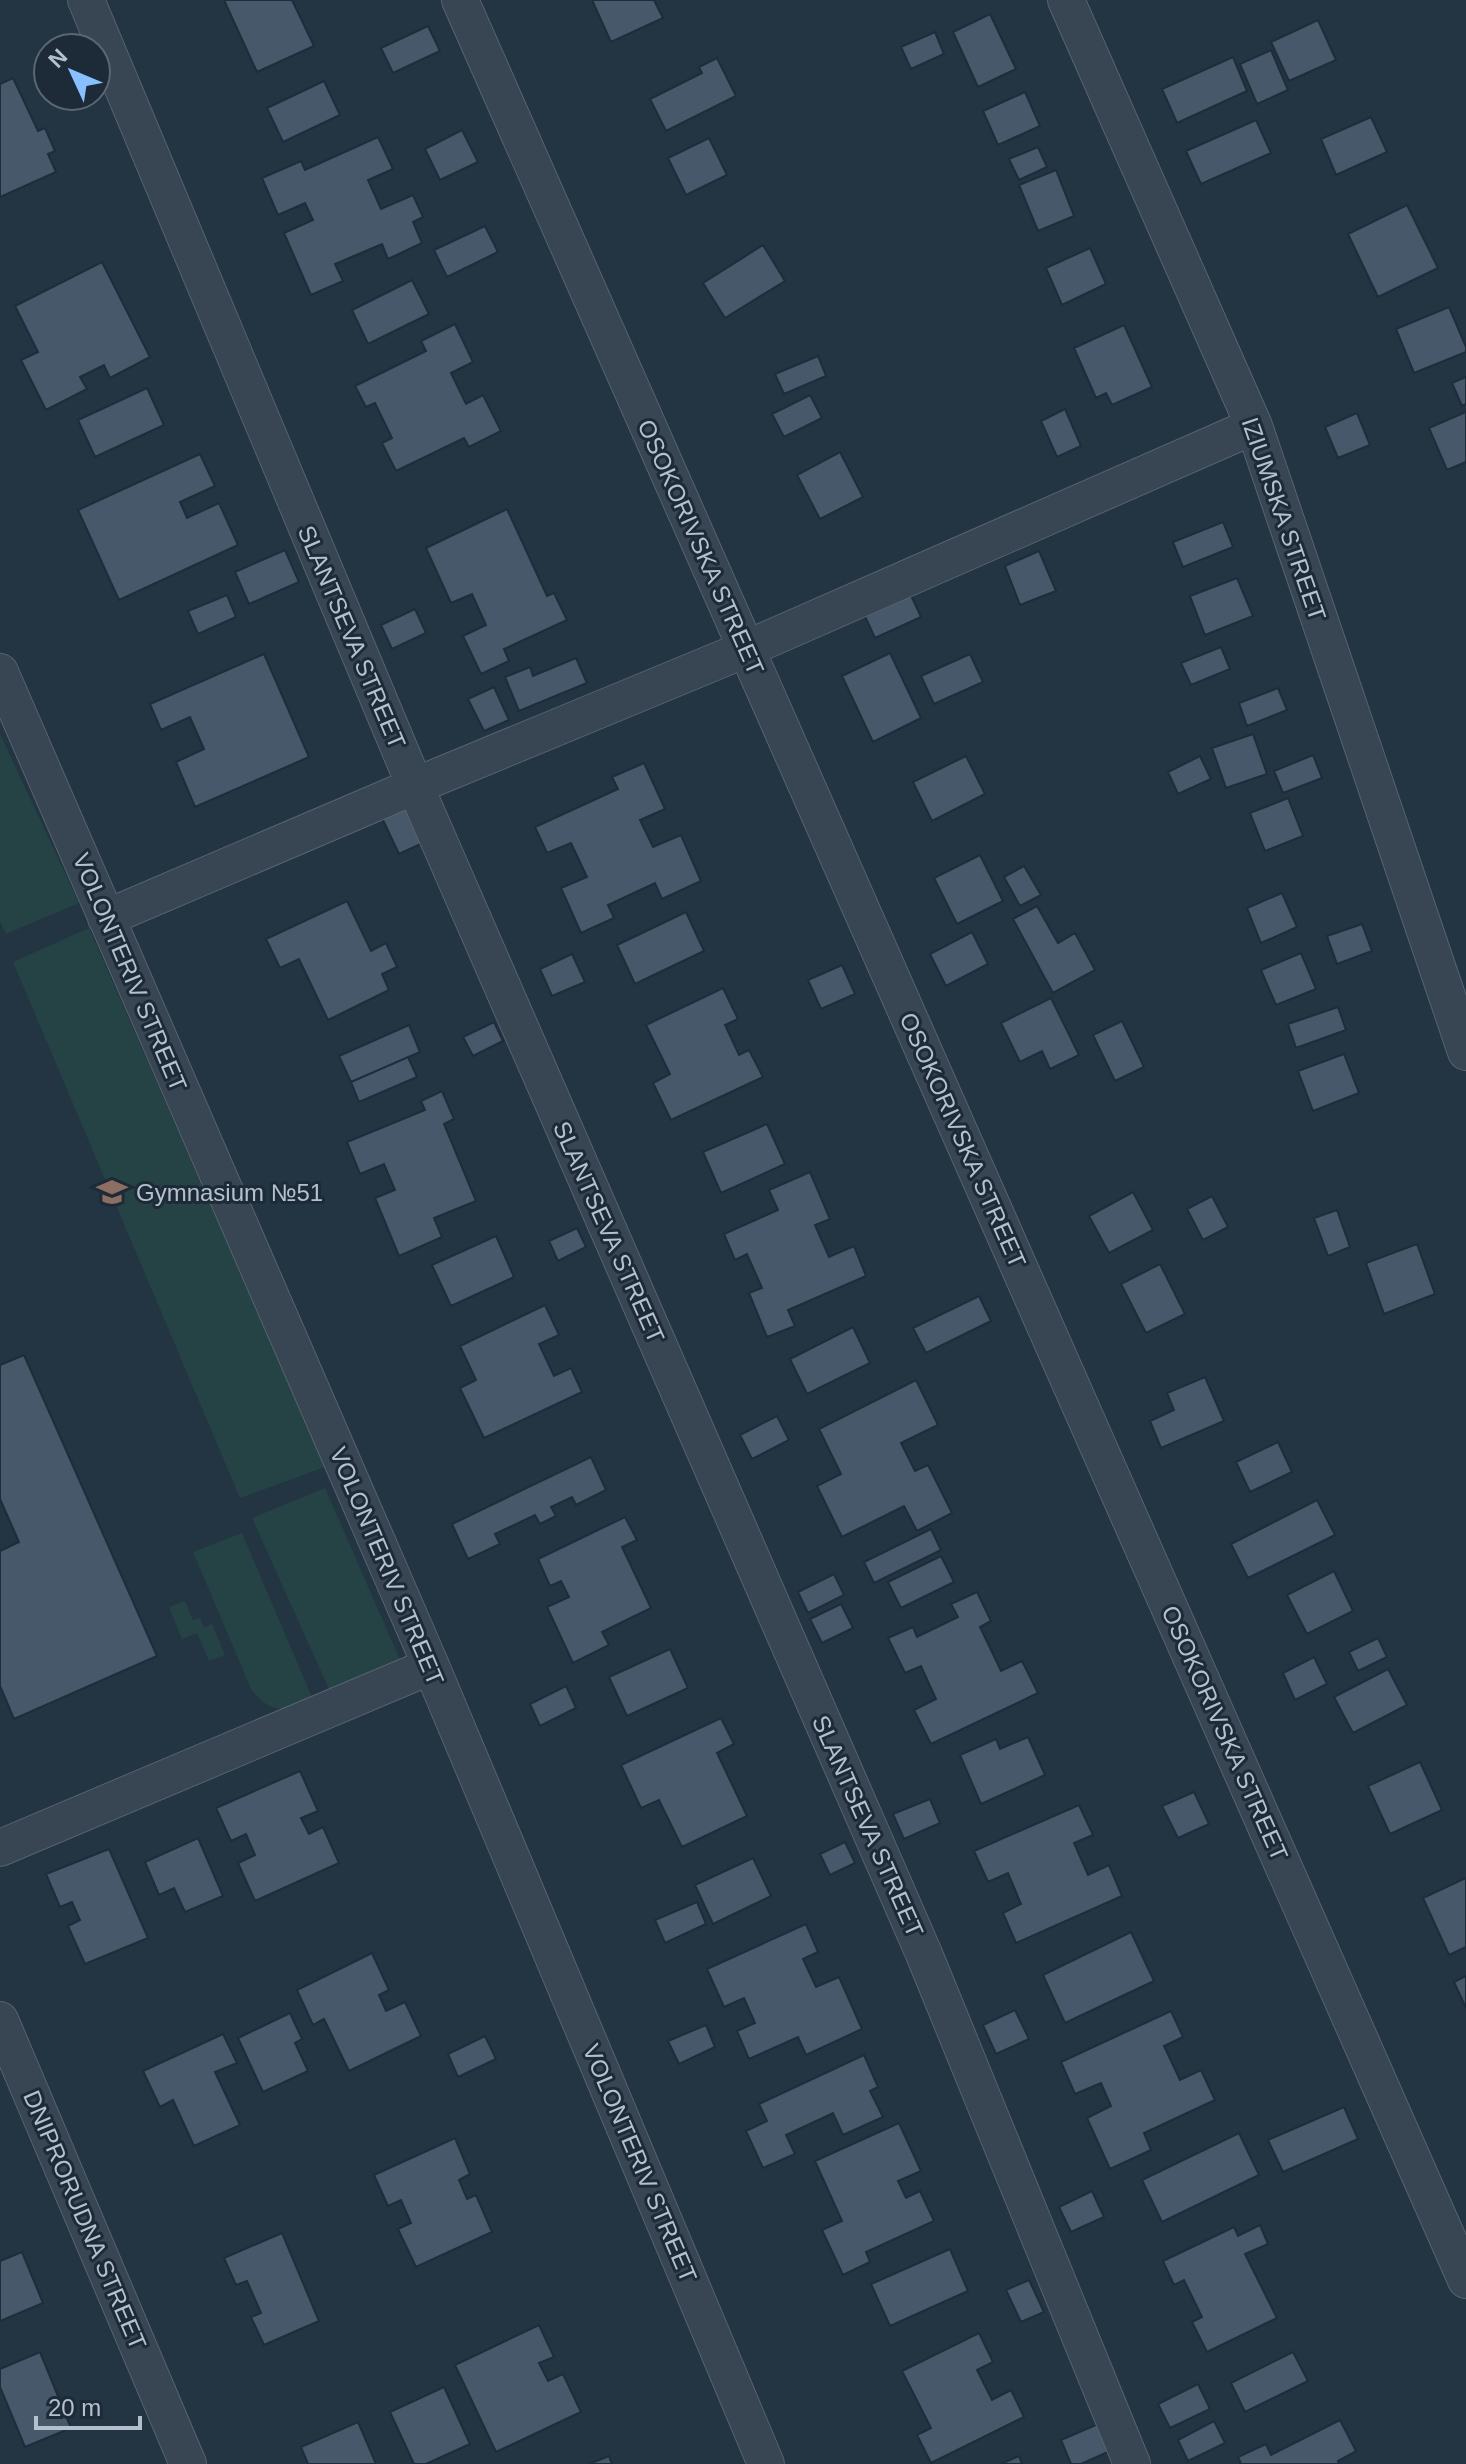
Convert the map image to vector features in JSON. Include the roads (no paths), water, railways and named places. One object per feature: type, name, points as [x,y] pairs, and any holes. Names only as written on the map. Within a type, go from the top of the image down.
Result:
[{"type":"street","name":"SLANTSEVA STREET","points":[[86,0],[415,786],[924,1954],[1132,2464]]},
{"type":"street","name":"OSOKORIVSKA STREET","points":[[460,0],[1466,2280]]},
{"type":"street","name":"IZIUMSKA STREET","points":[[1066,0],[1254,426],[1466,1052]]},
{"type":"street","points":[[106,918],[746,649],[1254,426]]},
{"type":"street","name":"VOLONTERIV STREET","points":[[0,672],[431,1666],[766,2464]]},
{"type":"street","points":[[0,1848],[431,1666]]},
{"type":"street","name":"DNIPRORUDNA STREET","points":[[0,2020],[188,2464]]},
{"type":"place","name":"Gymnasium №51","points":[[112,1192]]}]
